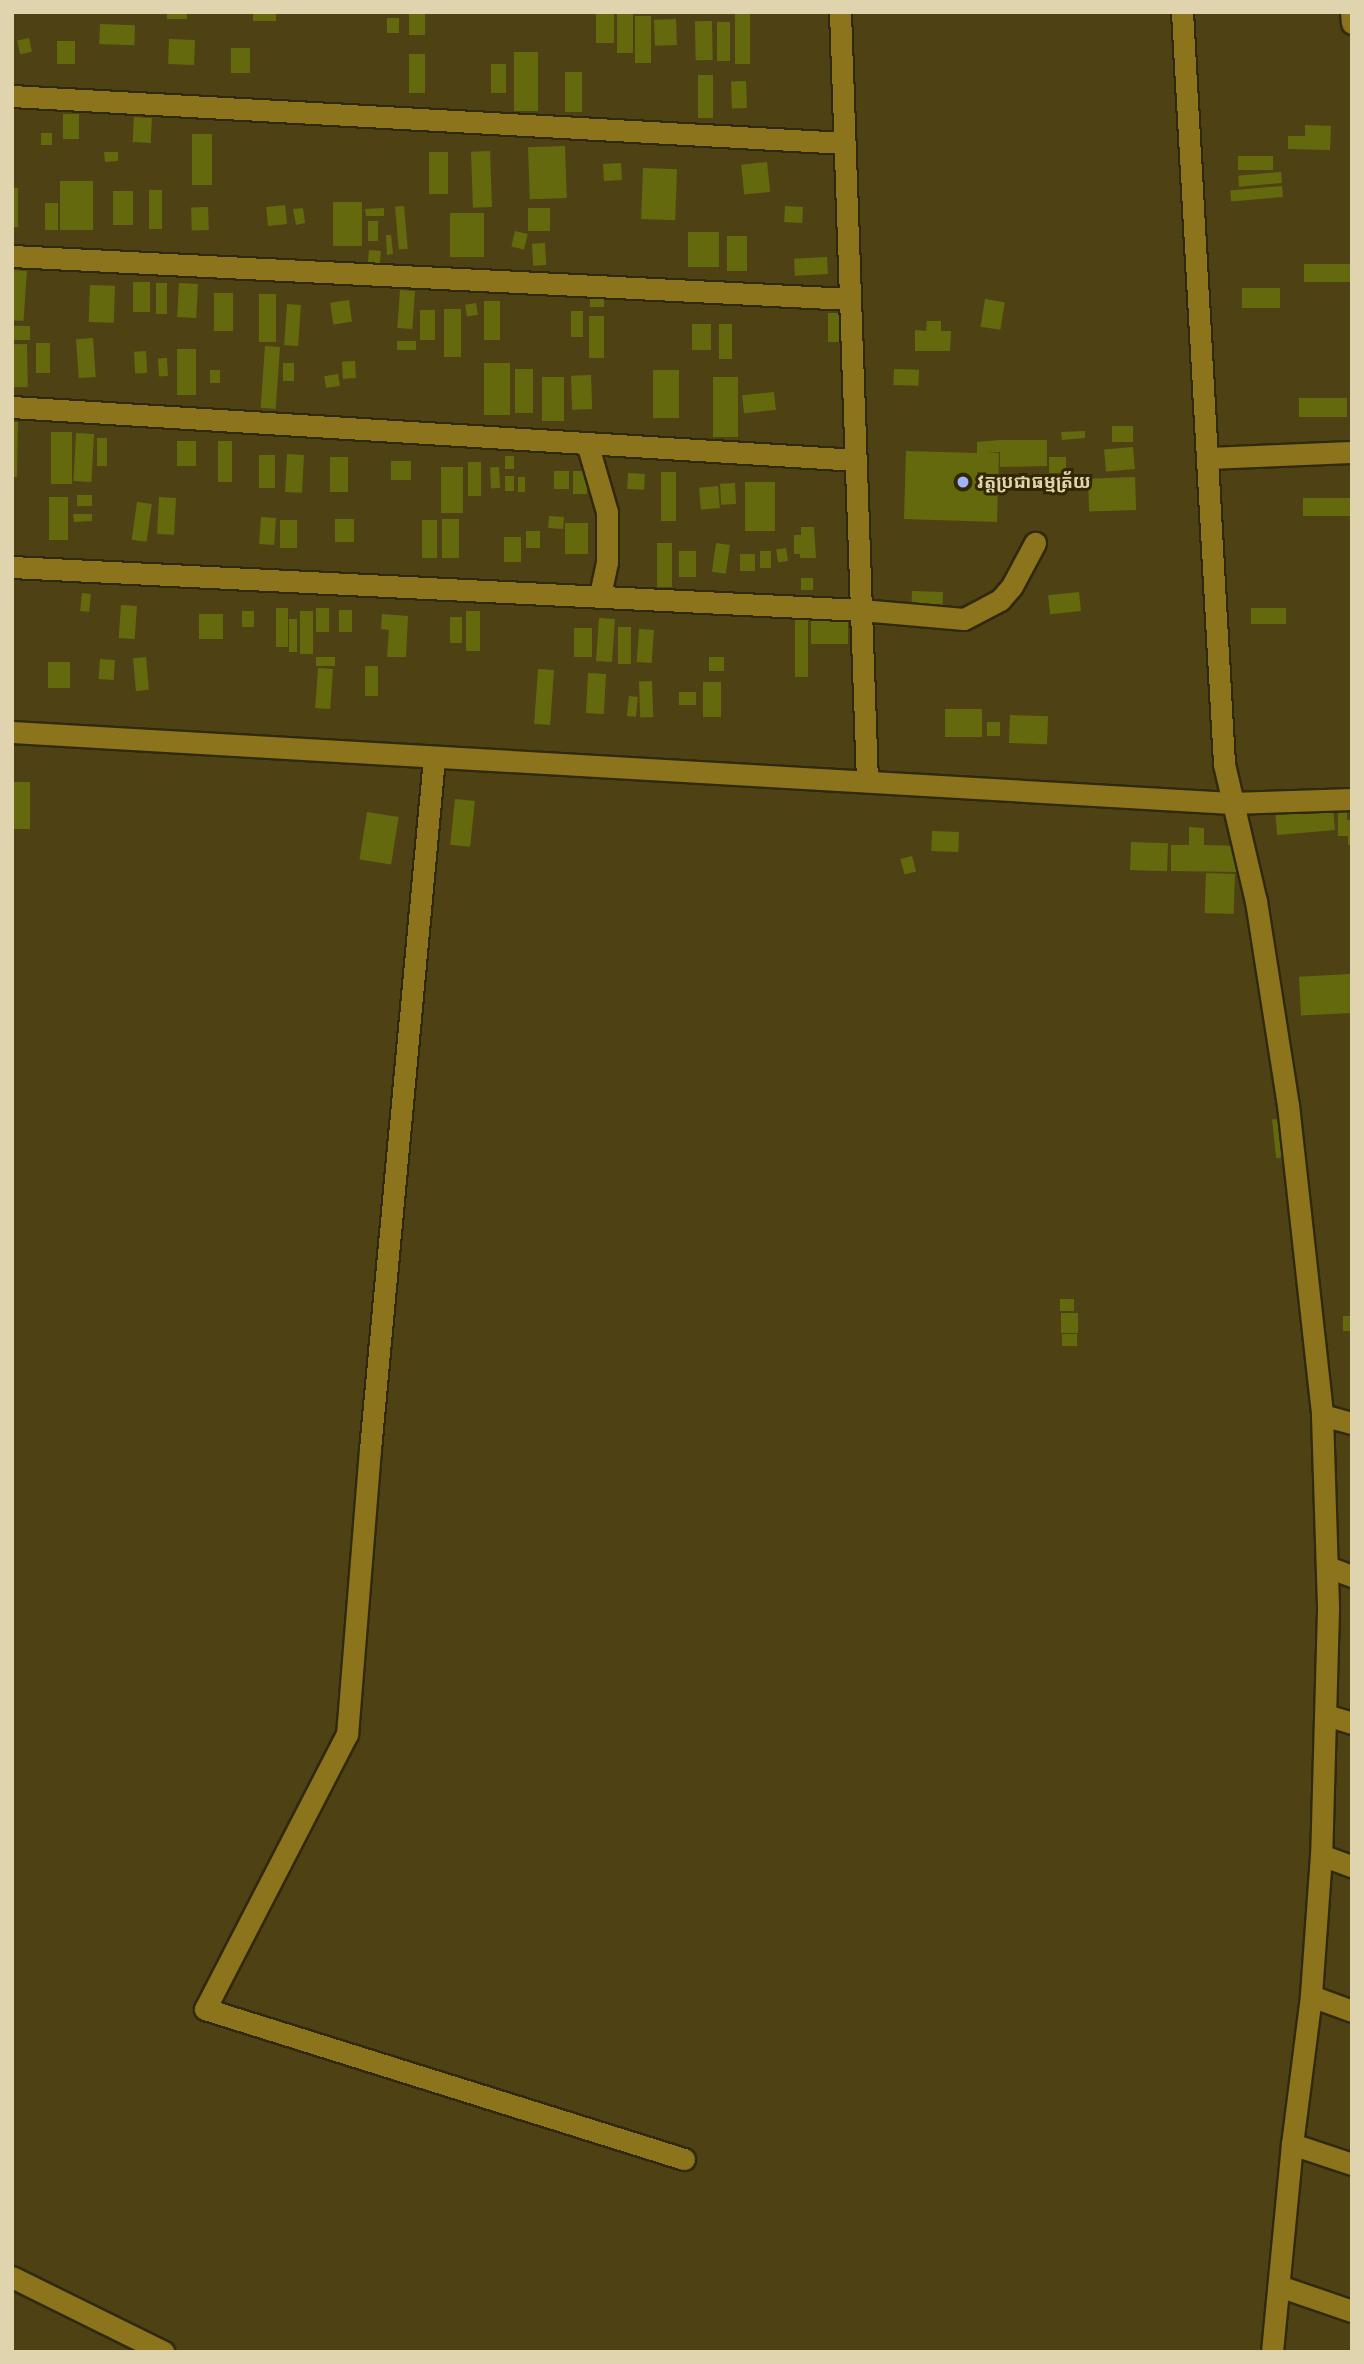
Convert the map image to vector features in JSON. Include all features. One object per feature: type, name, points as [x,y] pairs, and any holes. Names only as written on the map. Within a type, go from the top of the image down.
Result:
[{"type":"street","points":[[841,12],[867,780]]},
{"type":"street","points":[[1182,12],[1224,764],[1256,901],[1288,1105],[1322,1415],[1328,1567],[1321,1854],[1311,1996],[1292,2144],[1272,2352]]},
{"type":"street","points":[[1351,12],[1352,23]]},
{"type":"street","points":[[12,96],[845,144]]},
{"type":"street","points":[[12,256],[850,299]]},
{"type":"street","points":[[12,407],[856,460]]},
{"type":"street","points":[[587,443],[607,512],[607,562],[600,596]]},
{"type":"street","points":[[1207,458],[1352,452]]},
{"type":"street","points":[[12,567],[861,610],[964,620],[1000,600],[1012,586],[1035,543]]},
{"type":"street","points":[[12,732],[1231,803],[1352,799]]},
{"type":"street","points":[[434,758],[369,1462],[347,1734],[205,2009],[684,2159]]},
{"type":"street","points":[[1322,1415],[1352,1423]]},
{"type":"street","points":[[1328,1567],[1352,1576]]},
{"type":"street","points":[[1326,1715],[1352,1723]]},
{"type":"street","points":[[1321,1854],[1352,1866]]},
{"type":"street","points":[[1311,1996],[1352,2011]]},
{"type":"street","points":[[1292,2144],[1352,2164]]},
{"type":"street","points":[[12,2277],[164,2352]]},
{"type":"street","points":[[1279,2286],[1352,2311]]},
{"type":"building","points":[[167,12],[187,12],[187,19],[167,19]]},
{"type":"building","points":[[253,12],[276,12],[276,21],[253,21]]},
{"type":"building","points":[[409,12],[425,12],[425,35],[409,35]]},
{"type":"building","points":[[596,12],[614,12],[614,43],[596,43]]},
{"type":"building","points":[[617,12],[633,12],[633,53],[617,53]]},
{"type":"building","points":[[735,14],[750,14],[750,64],[735,64]]},
{"type":"building","points":[[635,16],[651,16],[651,63],[635,63]]},
{"type":"building","points":[[387,18],[399,18],[399,33],[387,33]]},
{"type":"building","points":[[676,19],[677,45],[655,46],[654,20]]},
{"type":"building","points":[[695,21],[712,21],[713,60],[696,60]]},
{"type":"building","points":[[717,22],[730,22],[730,61],[717,61]]},
{"type":"building","points":[[100,24],[135,25],[134,45],[99,44]]},
{"type":"building","points":[[29,38],[32,52],[20,54],[17,40]]},
{"type":"building","points":[[169,39],[195,40],[194,65],[168,64]]},
{"type":"building","points":[[57,41],[75,41],[75,64],[57,64]]},
{"type":"building","points":[[231,48],[250,48],[250,73],[231,73]]},
{"type":"building","points":[[514,52],[538,52],[538,111],[514,111]]},
{"type":"building","points":[[409,54],[425,54],[425,93],[409,93]]},
{"type":"building","points":[[491,64],[506,64],[506,93],[491,93]]},
{"type":"building","points":[[565,72],[582,72],[582,112],[565,112]]},
{"type":"building","points":[[698,75],[713,75],[713,118],[698,118]]},
{"type":"building","points":[[746,81],[747,108],[732,109],[731,82]]},
{"type":"building","points":[[63,114],[79,114],[79,139],[63,139]]},
{"type":"building","points":[[134,117],[152,118],[151,143],[133,142]]},
{"type":"building","points":[[1305,125],[1331,126],[1330,150],[1288,149],[1288,136],[1305,136]]},
{"type":"building","points":[[41,133],[52,133],[52,145],[41,145]]},
{"type":"building","points":[[192,134],[212,134],[212,185],[192,185]]},
{"type":"building","points":[[565,146],[567,198],[530,199],[528,147]]},
{"type":"building","points":[[490,151],[492,207],[473,208],[471,152]]},
{"type":"building","points":[[104,152],[118,152],[118,161],[105,162]]},
{"type":"building","points":[[429,152],[448,152],[448,194],[429,194]]},
{"type":"building","points":[[1238,156],[1273,156],[1273,170],[1238,170]]},
{"type":"building","points":[[767,162],[770,192],[744,195],[741,165]]},
{"type":"building","points":[[621,163],[622,180],[604,181],[603,164]]},
{"type":"building","points":[[643,168],[677,169],[675,220],[641,219]]},
{"type":"building","points":[[1281,172],[1282,183],[1239,187],[1238,176]]},
{"type":"building","points":[[60,181],[93,181],[93,230],[60,230]]},
{"type":"building","points":[[1282,186],[1283,197],[1231,201],[1230,191]]},
{"type":"building","points":[[12,188],[18,188],[18,227],[12,227]]},
{"type":"building","points":[[149,190],[162,190],[162,229],[149,229]]},
{"type":"building","points":[[113,191],[133,191],[133,225],[113,225]]},
{"type":"building","points":[[333,202],[362,202],[362,246],[333,246]]},
{"type":"building","points":[[45,203],[58,203],[58,230],[45,230]]},
{"type":"building","points":[[285,205],[287,224],[268,226],[266,207]]},
{"type":"building","points":[[404,206],[408,249],[399,250],[395,207]]},
{"type":"building","points":[[785,206],[803,207],[802,223],[784,222]]},
{"type":"building","points":[[208,207],[209,230],[192,231],[191,208]]},
{"type":"building","points":[[303,208],[305,223],[296,225],[293,209]]},
{"type":"building","points":[[384,208],[384,216],[366,216],[365,209]]},
{"type":"building","points":[[528,208],[550,208],[550,231],[528,231]]},
{"type":"building","points":[[450,213],[484,213],[484,257],[450,257]]},
{"type":"building","points":[[368,221],[378,221],[378,241],[368,241]]},
{"type":"building","points":[[515,231],[528,234],[524,250],[511,247]]},
{"type":"building","points":[[688,232],[719,232],[719,267],[688,267]]},
{"type":"building","points":[[386,235],[391,235],[393,254],[387,255]]},
{"type":"building","points":[[727,236],[747,236],[747,271],[727,271]]},
{"type":"building","points":[[545,243],[546,265],[533,266],[532,244]]},
{"type":"building","points":[[369,250],[381,251],[380,264],[368,263]]},
{"type":"building","points":[[827,257],[828,274],[795,276],[794,259]]},
{"type":"building","points":[[1304,264],[1350,264],[1350,282],[1304,282]]},
{"type":"building","points":[[12,270],[27,271],[23,321],[12,320]]},
{"type":"building","points":[[133,282],[150,282],[150,312],[133,312]]},
{"type":"building","points":[[156,283],[167,283],[167,314],[156,314]]},
{"type":"building","points":[[179,283],[198,284],[196,318],[177,317]]},
{"type":"building","points":[[90,285],[115,286],[114,323],[89,322]]},
{"type":"building","points":[[1242,288],[1280,288],[1280,308],[1242,308]]},
{"type":"building","points":[[400,290],[415,291],[412,329],[397,328]]},
{"type":"building","points":[[214,293],[233,293],[233,331],[214,331]]},
{"type":"building","points":[[259,294],[276,294],[276,342],[259,342]]},
{"type":"building","points":[[590,297],[604,297],[604,307],[590,307]]},
{"type":"building","points":[[985,299],[1005,302],[1000,330],[981,327]]},
{"type":"building","points":[[349,300],[352,322],[333,324],[330,303]]},
{"type":"building","points":[[484,301],[500,301],[500,340],[484,340]]},
{"type":"building","points":[[476,303],[478,315],[467,317],[465,305]]},
{"type":"building","points":[[287,304],[301,305],[298,346],[284,345]]},
{"type":"building","points":[[444,309],[461,309],[461,357],[444,357]]},
{"type":"building","points":[[420,310],[435,310],[435,340],[420,340]]},
{"type":"building","points":[[571,311],[583,311],[583,337],[571,337]]},
{"type":"building","points":[[828,313],[845,313],[845,342],[828,342]]},
{"type":"building","points":[[589,316],[604,316],[604,358],[589,358]]},
{"type":"building","points":[[927,321],[941,321],[941,331],[951,331],[950,351],[915,351],[915,330],[926,331]]},
{"type":"building","points":[[692,324],[711,324],[711,350],[692,350]]},
{"type":"building","points":[[719,324],[732,324],[732,359],[719,359]]},
{"type":"building","points":[[12,326],[30,326],[30,340],[12,340]]},
{"type":"building","points":[[93,338],[96,377],[79,378],[76,339]]},
{"type":"building","points":[[397,341],[416,341],[416,350],[397,350]]},
{"type":"building","points":[[36,343],[50,343],[50,373],[36,373]]},
{"type":"building","points":[[12,344],[27,344],[28,387],[13,387]]},
{"type":"building","points":[[265,346],[280,347],[276,409],[261,408]]},
{"type":"building","points":[[177,349],[196,349],[196,395],[177,395]]},
{"type":"building","points":[[146,351],[147,373],[135,374],[134,352]]},
{"type":"building","points":[[158,358],[167,358],[168,376],[159,376]]},
{"type":"building","points":[[355,361],[356,378],[343,379],[342,362]]},
{"type":"building","points":[[283,363],[294,363],[294,381],[283,381]]},
{"type":"building","points":[[484,363],[510,363],[510,415],[484,415]]},
{"type":"building","points":[[515,369],[533,369],[533,413],[515,413]]},
{"type":"building","points":[[894,369],[919,370],[918,386],[893,385]]},
{"type":"building","points":[[210,370],[220,370],[220,383],[210,383]]},
{"type":"building","points":[[653,370],[679,370],[679,418],[653,418]]},
{"type":"building","points":[[338,374],[340,386],[326,388],[324,376]]},
{"type":"building","points":[[591,375],[592,409],[572,410],[571,376]]},
{"type":"building","points":[[542,377],[564,377],[564,421],[542,421]]},
{"type":"building","points":[[713,377],[738,377],[738,437],[713,437]]},
{"type":"building","points":[[774,392],[776,410],[744,413],[742,395]]},
{"type":"building","points":[[1299,398],[1347,398],[1347,417],[1299,417]]},
{"type":"building","points":[[12,422],[18,422],[17,477],[12,477]]},
{"type":"building","points":[[1112,426],[1133,426],[1133,442],[1112,442]]},
{"type":"building","points":[[1085,431],[1085,438],[1062,440],[1061,432]]},
{"type":"building","points":[[51,432],[72,432],[72,484],[51,484]]},
{"type":"building","points":[[76,433],[94,434],[91,482],[73,481]]},
{"type":"building","points":[[97,438],[107,438],[107,466],[97,466]]},
{"type":"building","points":[[1047,440],[1047,466],[1000,467],[1000,452],[987,452],[999,453],[997,522],[904,519],[906,451],[977,453],[977,442]]},
{"type":"building","points":[[177,441],[196,441],[196,466],[177,466]]},
{"type":"building","points":[[218,441],[232,441],[232,482],[218,482]]},
{"type":"building","points":[[1133,447],[1135,469],[1106,471],[1104,450]]},
{"type":"building","points":[[287,454],[304,455],[302,493],[285,492]]},
{"type":"building","points":[[259,455],[275,455],[275,488],[259,488]]},
{"type":"building","points":[[505,456],[514,456],[514,469],[505,469]]},
{"type":"building","points":[[330,457],[348,457],[348,492],[330,492]]},
{"type":"building","points":[[1049,457],[1066,457],[1066,473],[1049,473]]},
{"type":"building","points":[[391,461],[411,461],[411,480],[391,480]]},
{"type":"building","points":[[468,462],[481,462],[481,496],[468,496]]},
{"type":"building","points":[[441,467],[463,467],[463,513],[441,513]]},
{"type":"building","points":[[490,467],[499,467],[500,488],[491,488]]},
{"type":"building","points":[[554,471],[569,471],[569,489],[554,489]]},
{"type":"building","points":[[573,471],[587,471],[587,494],[573,494]]},
{"type":"building","points":[[661,472],[676,472],[676,521],[661,521]]},
{"type":"building","points":[[628,473],[645,474],[644,490],[627,489]]},
{"type":"building","points":[[505,476],[514,476],[514,491],[505,491]]},
{"type":"building","points":[[518,477],[525,477],[525,492],[518,492]]},
{"type":"building","points":[[1135,477],[1136,510],[1089,512],[1088,479]]},
{"type":"building","points":[[745,482],[775,482],[775,531],[745,531]]},
{"type":"building","points":[[735,483],[736,504],[721,505],[720,484]]},
{"type":"building","points":[[718,486],[720,508],[701,510],[699,488]]},
{"type":"building","points":[[77,495],[92,495],[92,506],[77,506]]},
{"type":"building","points":[[49,497],[68,497],[68,540],[49,540]]},
{"type":"building","points":[[159,497],[176,498],[174,535],[157,534]]},
{"type":"building","points":[[1303,498],[1352,498],[1352,516],[1303,516]]},
{"type":"building","points":[[137,502],[152,504],[147,542],[132,540]]},
{"type":"building","points":[[73,514],[92,514],[92,521],[74,522]]},
{"type":"building","points":[[549,516],[564,517],[563,529],[548,528]]},
{"type":"building","points":[[261,517],[276,518],[274,545],[259,544]]},
{"type":"building","points":[[335,519],[354,519],[354,542],[335,542]]},
{"type":"building","points":[[442,519],[459,519],[459,558],[442,558]]},
{"type":"building","points":[[280,520],[297,520],[297,548],[280,548]]},
{"type":"building","points":[[422,520],[437,520],[437,558],[422,558]]},
{"type":"building","points":[[565,523],[588,523],[588,554],[565,554]]},
{"type":"building","points":[[801,527],[814,527],[816,558],[800,558],[800,554],[794,554],[794,535],[801,535]]},
{"type":"building","points":[[526,531],[540,531],[540,548],[526,548]]},
{"type":"building","points":[[504,537],[521,537],[521,562],[504,562]]},
{"type":"building","points":[[657,543],[672,543],[672,587],[657,587]]},
{"type":"building","points":[[716,543],[730,545],[726,574],[712,572]]},
{"type":"building","points":[[786,548],[788,561],[778,562],[776,550]]},
{"type":"building","points":[[679,551],[696,551],[696,577],[679,577]]},
{"type":"building","points":[[760,551],[771,551],[771,568],[760,568]]},
{"type":"building","points":[[740,554],[755,554],[755,571],[740,571]]},
{"type":"building","points":[[801,578],[813,578],[813,590],[801,590]]},
{"type":"building","points":[[912,591],[943,592],[942,612],[911,611]]},
{"type":"building","points":[[1079,592],[1081,611],[1050,614],[1048,595]]},
{"type":"building","points":[[82,593],[91,594],[89,612],[80,611]]},
{"type":"building","points":[[121,605],[137,606],[135,639],[119,638]]},
{"type":"building","points":[[276,608],[288,608],[288,647],[276,647]]},
{"type":"building","points":[[316,608],[329,608],[329,632],[316,632]]},
{"type":"building","points":[[1251,608],[1286,608],[1286,624],[1251,624]]},
{"type":"building","points":[[339,610],[352,610],[352,632],[339,632]]},
{"type":"building","points":[[242,611],[254,611],[254,627],[242,627]]},
{"type":"building","points":[[300,611],[313,611],[313,654],[300,654]]},
{"type":"building","points":[[466,611],[480,611],[480,651],[466,651]]},
{"type":"building","points":[[199,614],[223,614],[223,639],[199,639]]},
{"type":"building","points":[[382,614],[408,616],[406,657],[387,657],[389,630],[381,629]]},
{"type":"building","points":[[795,616],[808,616],[808,677],[795,677]]},
{"type":"building","points":[[450,617],[462,617],[462,643],[450,643]]},
{"type":"building","points":[[599,618],[615,619],[612,662],[596,661]]},
{"type":"building","points":[[289,619],[297,619],[297,652],[289,652]]},
{"type":"building","points":[[811,619],[848,619],[848,644],[811,644]]},
{"type":"building","points":[[618,627],[631,627],[631,664],[618,664]]},
{"type":"building","points":[[574,628],[592,628],[592,657],[574,657]]},
{"type":"building","points":[[639,629],[654,630],[652,663],[637,662]]},
{"type":"building","points":[[146,657],[149,690],[136,691],[133,658]]},
{"type":"building","points":[[316,657],[335,657],[335,666],[316,666]]},
{"type":"building","points":[[709,657],[724,657],[724,671],[709,671]]},
{"type":"building","points":[[100,659],[115,660],[114,680],[99,679]]},
{"type":"building","points":[[48,662],[70,662],[70,688],[48,688]]},
{"type":"building","points":[[365,666],[378,666],[378,696],[365,696]]},
{"type":"building","points":[[318,668],[333,669],[330,709],[315,708]]},
{"type":"building","points":[[538,669],[554,670],[550,725],[534,724]]},
{"type":"building","points":[[588,673],[606,674],[604,714],[586,713]]},
{"type":"building","points":[[639,681],[652,681],[653,717],[640,717]]},
{"type":"building","points":[[703,682],[721,682],[721,717],[703,717]]},
{"type":"building","points":[[679,692],[696,692],[696,705],[679,705]]},
{"type":"building","points":[[629,696],[638,697],[636,717],[627,716]]},
{"type":"building","points":[[945,709],[982,709],[982,737],[945,737]]},
{"type":"building","points":[[1010,715],[1048,716],[1047,744],[1009,743]]},
{"type":"building","points":[[987,722],[1000,722],[1000,736],[987,736]]},
{"type":"building","points":[[12,782],[30,782],[30,829],[12,829]]},
{"type":"building","points":[[455,799],[475,801],[470,847],[450,845]]},
{"type":"building","points":[[1333,807],[1335,830],[1277,835],[1275,812]]},
{"type":"building","points":[[1338,810],[1347,810],[1347,820],[1352,820],[1352,845],[1348,845],[1348,836],[1338,836]]},
{"type":"building","points":[[367,812],[399,817],[391,864],[359,859]]},
{"type":"building","points":[[1189,827],[1204,828],[1204,845],[1241,846],[1240,872],[1171,871],[1171,845],[1189,845]]},
{"type":"building","points":[[932,831],[959,832],[958,852],[931,851]]},
{"type":"building","points":[[1131,842],[1168,843],[1167,871],[1130,870]]},
{"type":"building","points":[[912,856],[916,871],[905,875],[900,859]]},
{"type":"building","points":[[1206,873],[1235,874],[1234,914],[1205,913]]},
{"type":"building","points":[[1350,974],[1352,1013],[1301,1016],[1299,977]]},
{"type":"building","points":[[1287,1118],[1291,1157],[1276,1158],[1272,1120]]},
{"type":"building","points":[[1060,1299],[1074,1299],[1074,1311],[1060,1311]]},
{"type":"building","points":[[1061,1313],[1078,1313],[1078,1333],[1061,1333]]},
{"type":"building","points":[[1343,1316],[1352,1316],[1352,1331],[1343,1331]]},
{"type":"building","points":[[1062,1334],[1077,1334],[1077,1346],[1062,1346]]},
{"type":"place","name":"វត្តប្រជាធម្មត្រ័យ","points":[[963,482]]}]
